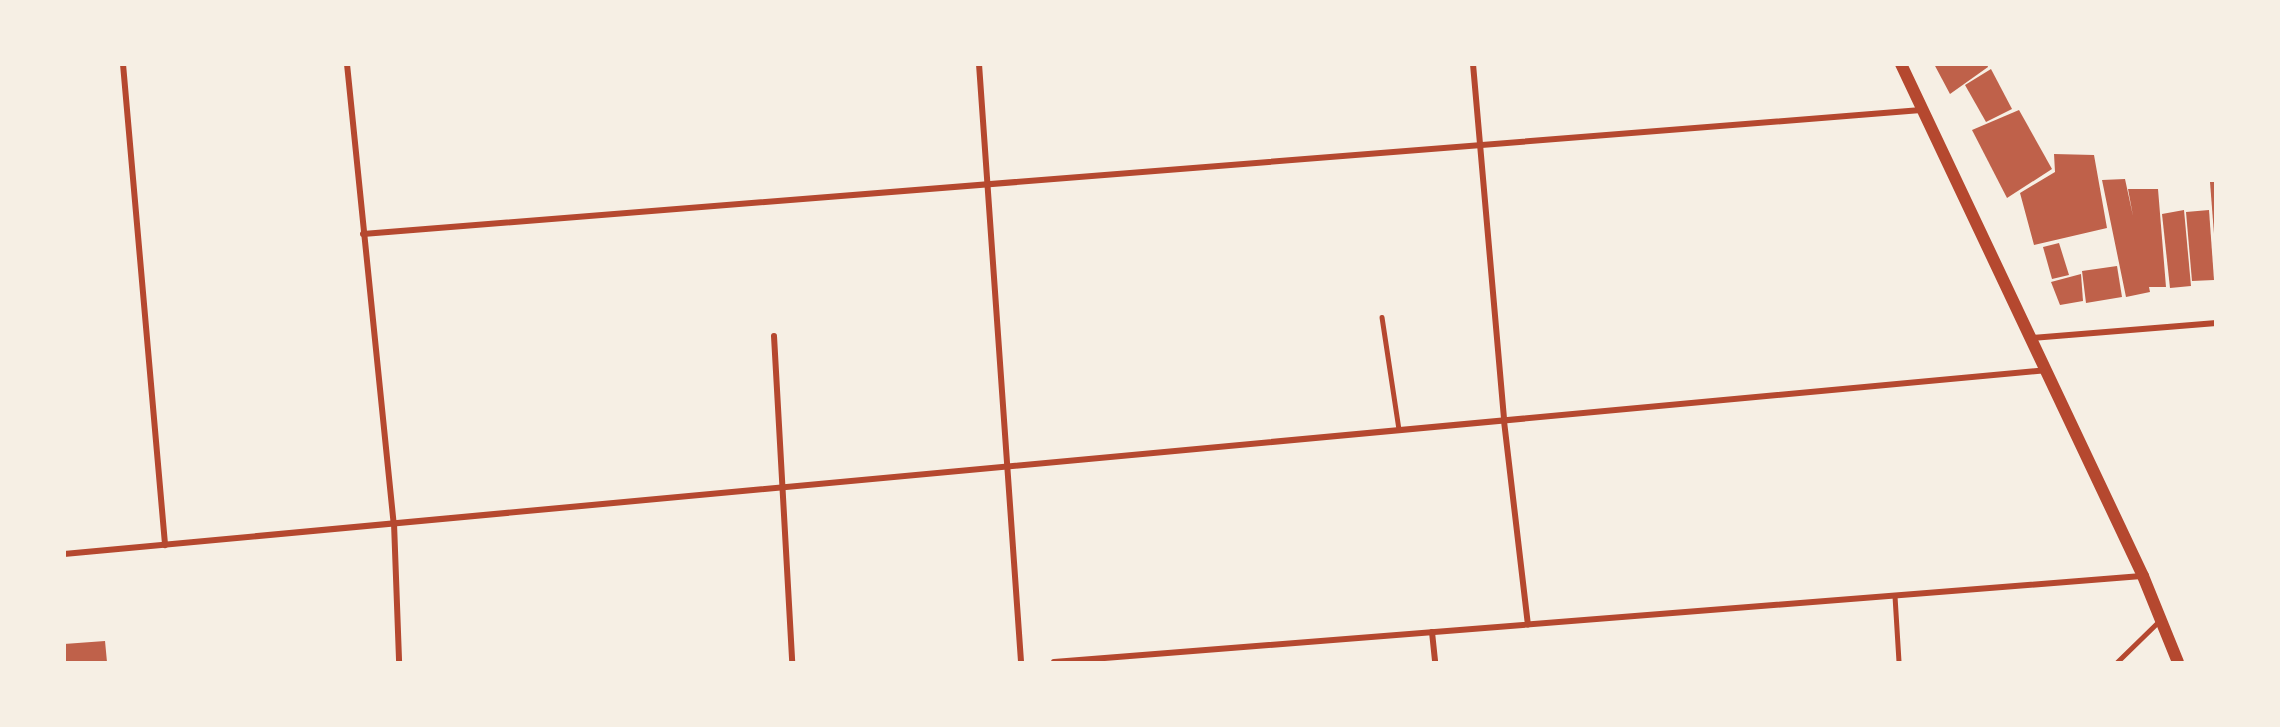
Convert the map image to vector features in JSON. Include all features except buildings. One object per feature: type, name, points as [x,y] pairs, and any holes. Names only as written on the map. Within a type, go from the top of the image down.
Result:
[{"type":"main road","points":[[1901,64],[2143,576],[2178,663]]},
{"type":"street","points":[[123,64],[165,545]]},
{"type":"street","points":[[347,64],[394,523],[399,663]]},
{"type":"street","points":[[979,64],[1022,663]]},
{"type":"street","points":[[1473,64],[1504,421],[1528,625]]},
{"type":"street","points":[[363,234],[1921,110]]},
{"type":"street","points":[[2030,338],[2216,323]]},
{"type":"street","points":[[774,336],[792,663]]},
{"type":"street","points":[[64,554],[2047,370]]},
{"type":"street","points":[[1054,663],[2143,576]]},
{"type":"street","points":[[1432,632],[1435,663]]},
{"type":"lane","points":[[1382,317],[1399,430]]},
{"type":"lane","points":[[1895,596],[1899,663]]},
{"type":"lane","points":[[2117,663],[2160,619]]}]
